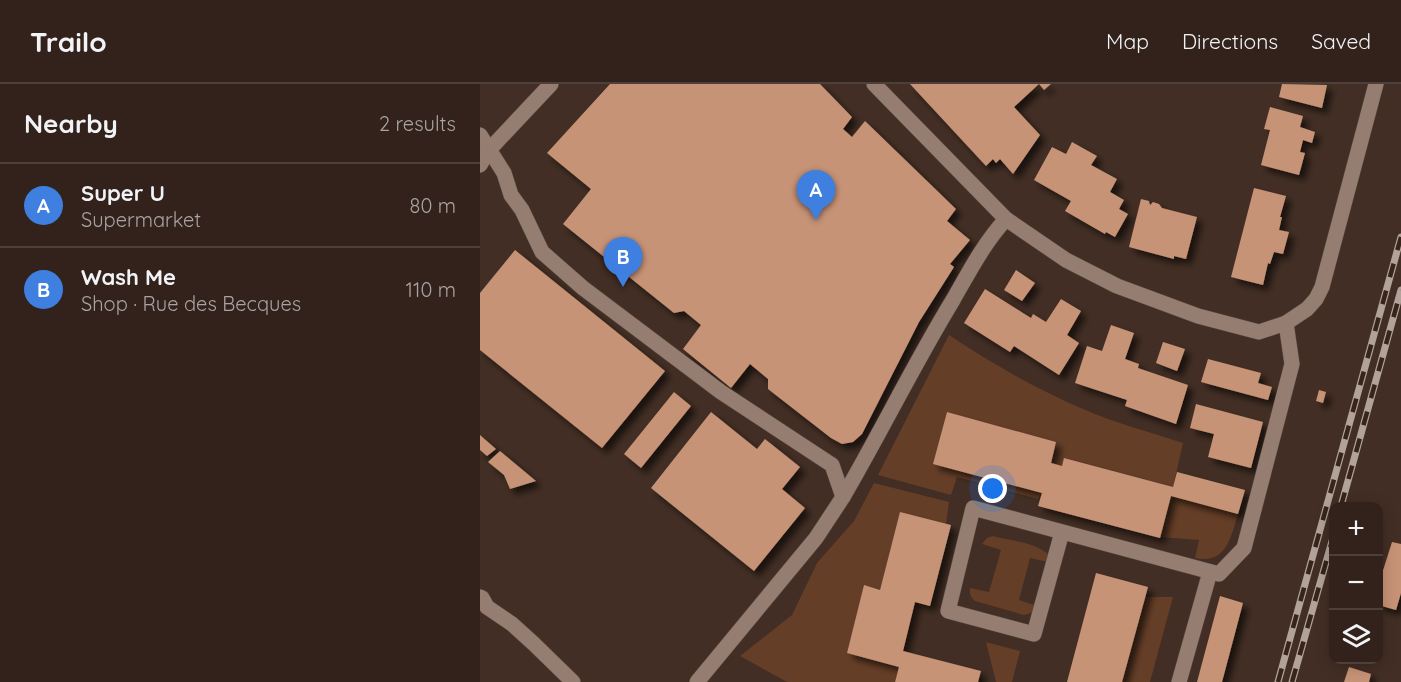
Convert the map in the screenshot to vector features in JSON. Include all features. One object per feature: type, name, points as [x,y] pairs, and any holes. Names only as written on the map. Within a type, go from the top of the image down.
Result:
[{"type":"street","points":[[480,165],[489,150],[551,84]]},
{"type":"street","points":[[874,84],[1006,219],[1066,260],[1117,286],[1198,316],[1259,332],[1286,323],[1307,309],[1316,299],[1322,287],[1376,84]]},
{"type":"street","points":[[480,135],[504,173],[511,195],[522,210],[542,252],[583,288],[721,392],[832,465],[843,497]]},
{"type":"street","points":[[697,682],[816,538],[877,438],[936,327],[987,241],[1006,219]]},
{"type":"street","points":[[1062,532],[1034,634],[948,611],[973,508],[1219,574],[1244,548],[1292,364],[1286,323]]},
{"type":"street","points":[[1179,682],[1210,572]]},
{"type":"street","points":[[482,604],[512,624],[573,682]]},
{"type":"shaded area","points":[[949,335],[1014,375],[1065,401],[1107,419],[1183,443],[1173,487],[1065,458],[1062,466],[1051,463],[1056,442],[947,412],[934,464],[1042,493],[1038,499],[957,477],[951,495],[878,475]]},
{"type":"shaded area","points":[[874,483],[949,502],[946,524],[900,513],[880,590],[864,586],[847,653],[899,667],[895,682],[787,682],[740,656],[792,615],[817,563],[854,521]]},
{"type":"shaded area","points":[[1171,496],[1238,514],[1229,540],[1220,553],[1205,559],[1195,558],[1199,540],[1160,537]]},
{"type":"shaded area","points":[[993,536],[1031,545],[1045,551],[1050,556],[1048,562],[1030,558],[1019,600],[1037,606],[1034,612],[1024,615],[975,601],[971,597],[970,588],[989,592],[1001,550],[982,544],[987,538]]},
{"type":"shaded area","points":[[1145,597],[1173,597],[1150,682],[1122,682]]},
{"type":"shaded area","points":[[986,642],[1020,651],[1012,682],[996,682]]},
{"type":"building","points":[[610,84],[820,84],[852,117],[843,129],[852,137],[865,121],[956,209],[947,221],[970,240],[950,264],[954,267],[919,322],[862,434],[853,442],[842,444],[831,438],[768,389],[768,379],[750,364],[731,388],[683,349],[701,325],[684,311],[674,313],[563,224],[591,189],[547,153]]},
{"type":"building","points":[[910,84],[1039,84],[1014,107],[1040,135],[1013,174],[1000,159],[996,163],[993,159],[986,166]]},
{"type":"building","points":[[1039,84],[1051,84],[1044,90]]},
{"type":"building","points":[[1282,84],[1327,85],[1322,108],[1279,97]]},
{"type":"building","points":[[1270,107],[1303,116],[1300,127],[1315,132],[1312,143],[1303,140],[1300,152],[1305,153],[1299,175],[1261,165],[1270,130],[1264,129]]},
{"type":"building","points":[[1072,142],[1097,156],[1091,165],[1117,179],[1110,192],[1124,200],[1119,209],[1128,214],[1115,237],[1106,232],[1105,234],[1065,211],[1071,201],[1034,180],[1052,147],[1066,154]]},
{"type":"building","points":[[1254,188],[1286,196],[1279,230],[1289,232],[1283,254],[1274,252],[1270,264],[1268,263],[1263,285],[1231,277]]},
{"type":"building","points":[[1141,199],[1149,201],[1150,205],[1153,202],[1162,208],[1197,217],[1186,259],[1174,256],[1174,259],[1129,247]]},
{"type":"building","points":[[515,250],[665,371],[602,448],[480,350],[480,293]]},
{"type":"building","points":[[1016,270],[1035,283],[1022,301],[1004,290]]},
{"type":"building","points":[[985,289],[1031,318],[1033,314],[1046,322],[1061,299],[1081,311],[1067,335],[1079,343],[1059,375],[1014,346],[1010,352],[964,323]]},
{"type":"building","points":[[1111,325],[1134,333],[1125,359],[1139,364],[1138,368],[1188,385],[1176,424],[1125,406],[1127,400],[1075,383],[1087,346],[1102,351]]},
{"type":"building","points":[[1163,342],[1185,349],[1177,371],[1156,363]]},
{"type":"building","points":[[1208,359],[1261,373],[1258,383],[1272,387],[1268,400],[1201,382]]},
{"type":"building","points":[[1319,390],[1326,392],[1323,403],[1316,401]]},
{"type":"building","points":[[674,392],[691,406],[641,468],[624,454]]},
{"type":"building","points":[[1196,404],[1263,422],[1251,468],[1208,457],[1214,434],[1190,428]]},
{"type":"building","points":[[711,412],[757,449],[765,439],[800,467],[782,489],[805,508],[754,571],[651,488]]},
{"type":"building","points":[[947,412],[1056,442],[1051,463],[1062,466],[1064,458],[1173,487],[1177,472],[1245,490],[1238,514],[1171,496],[1160,538],[1038,506],[1042,493],[933,464]]},
{"type":"building","points":[[480,435],[496,449],[487,456],[480,450]]},
{"type":"building","points":[[500,451],[536,481],[510,489],[504,475],[488,462]]},
{"type":"building","points":[[900,512],[951,525],[930,606],[915,602],[903,651],[981,671],[978,682],[895,682],[899,667],[847,653],[864,585],[880,590]]},
{"type":"building","points":[[1392,542],[1401,544],[1401,593],[1396,610],[1383,606],[1383,570]]},
{"type":"building","points":[[1096,573],[1148,587],[1122,682],[1067,682]]},
{"type":"building","points":[[1220,596],[1243,603],[1222,682],[1197,682]]},
{"type":"building","points":[[1349,667],[1371,674],[1369,682],[1344,682]]},
{"type":"railway","points":[[1278,682],[1401,237]]},
{"type":"railway","points":[[1342,502],[1401,290]]},
{"type":"railway","points":[[1292,682],[1329,552]]},
{"type":"place","name":"Super U","points":[[816,220]]},
{"type":"place","name":"Wash Me","points":[[623,287]]}]
